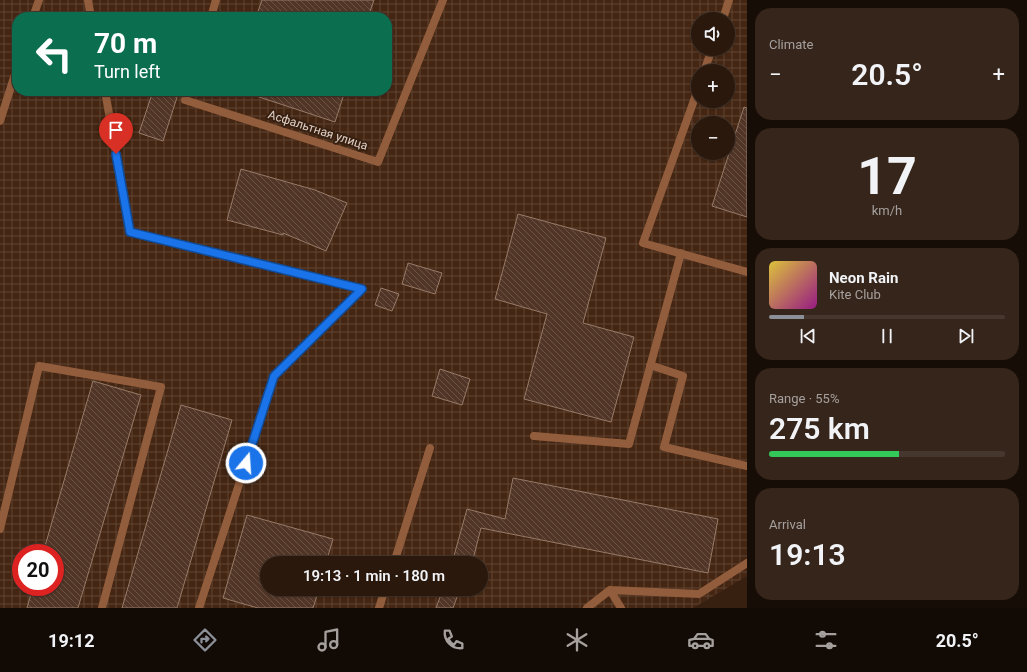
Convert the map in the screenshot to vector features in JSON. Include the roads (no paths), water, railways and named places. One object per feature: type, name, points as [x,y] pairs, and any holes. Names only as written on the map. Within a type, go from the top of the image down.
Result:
[{"type":"lane","points":[[35,12],[39,0]]},
{"type":"lane","points":[[88,0],[90,12]]},
{"type":"lane","points":[[212,12],[216,0]]},
{"type":"lane","name":"Асфальтная улица","points":[[186,96],[185,100],[378,162],[443,0]]},
{"type":"lane","points":[[725,12],[729,0]]},
{"type":"lane","points":[[0,121],[12,84]]},
{"type":"lane","points":[[106,96],[130,232],[362,289],[274,376],[199,608]]},
{"type":"lane","points":[[691,108],[643,243],[747,272]]},
{"type":"lane","points":[[534,436],[629,444],[681,253]]},
{"type":"lane","points":[[0,530],[39,366],[161,386],[102,608]]},
{"type":"lane","points":[[650,366],[683,376],[664,447],[747,466]]},
{"type":"lane","points":[[396,556],[430,448]]},
{"type":"lane","points":[[587,608],[610,590],[699,594],[747,563]]},
{"type":"lane","points":[[610,590],[621,608]]},
{"type":"lane","points":[[379,608],[383,596]]}]
